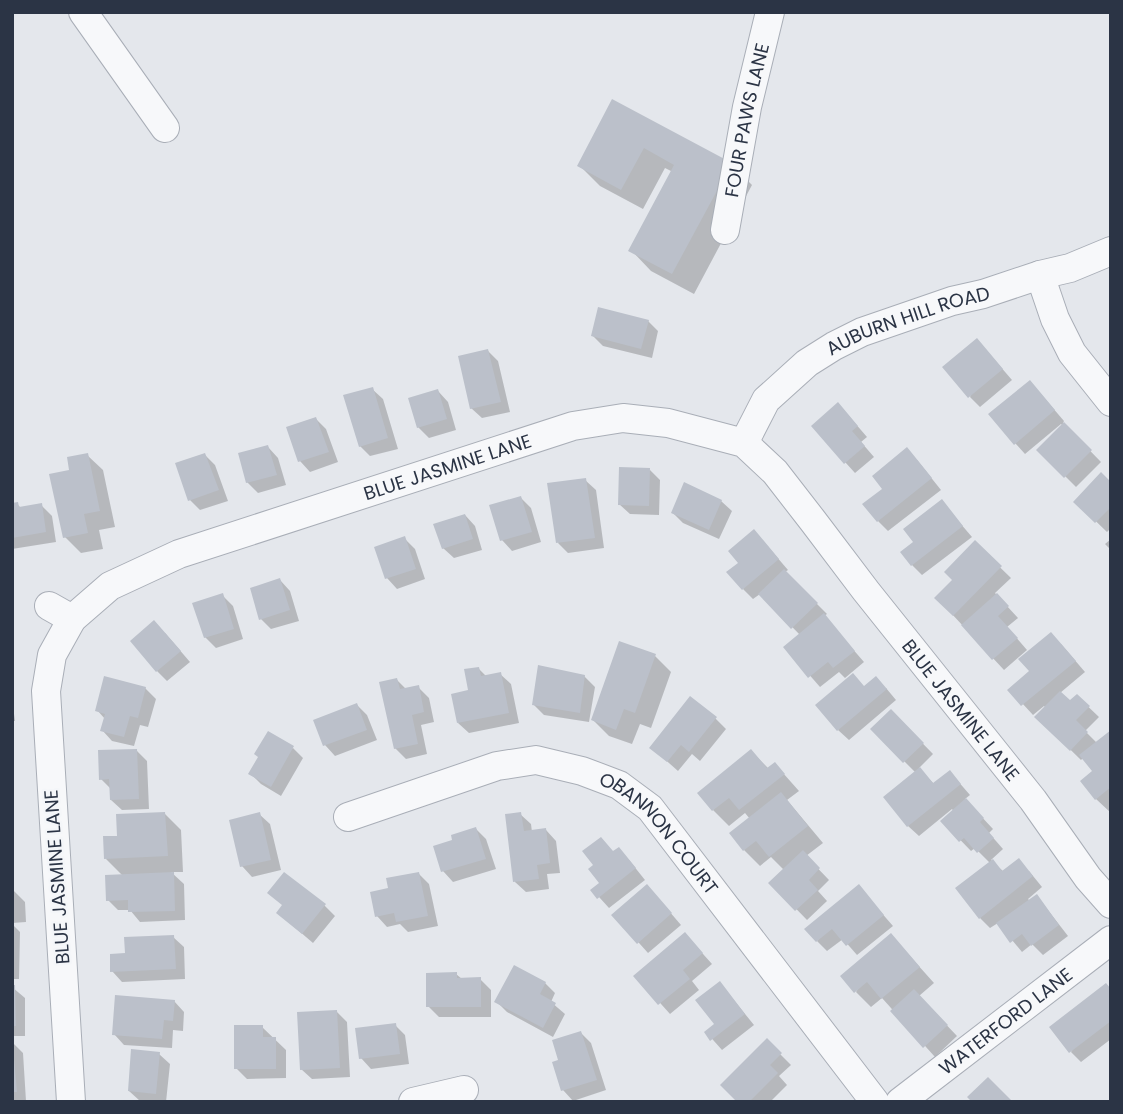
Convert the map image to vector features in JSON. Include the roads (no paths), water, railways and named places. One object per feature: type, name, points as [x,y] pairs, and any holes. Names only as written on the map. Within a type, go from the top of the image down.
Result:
[{"type":"street","points":[[83,12],[164,128]]},
{"type":"street","name":"FOUR PAWS LANE","points":[[725,230],[747,107],[770,12]]},
{"type":"street","name":"AUBURN HILL ROAD","points":[[744,443],[766,400],[807,363],[834,346],[862,332],[1040,275],[1070,268],[1111,251]]},
{"type":"street","points":[[1040,275],[1055,320],[1072,353],[1111,402]]},
{"type":"street","name":"BLUE JASMINE LANE","points":[[71,1102],[46,691],[61,613],[110,586],[179,554],[573,426],[623,418],[668,423],[744,443],[775,472],[1033,800],[1088,878],[1111,904]]},
{"type":"street","name":"OBANNON COURT","points":[[348,817],[497,766],[536,760],[582,771],[619,785],[650,808],[875,1102]]},
{"type":"street","name":"WATERFORD LANE","points":[[900,1102],[1111,940]]},
{"type":"street","points":[[413,1102],[464,1090]]}]
